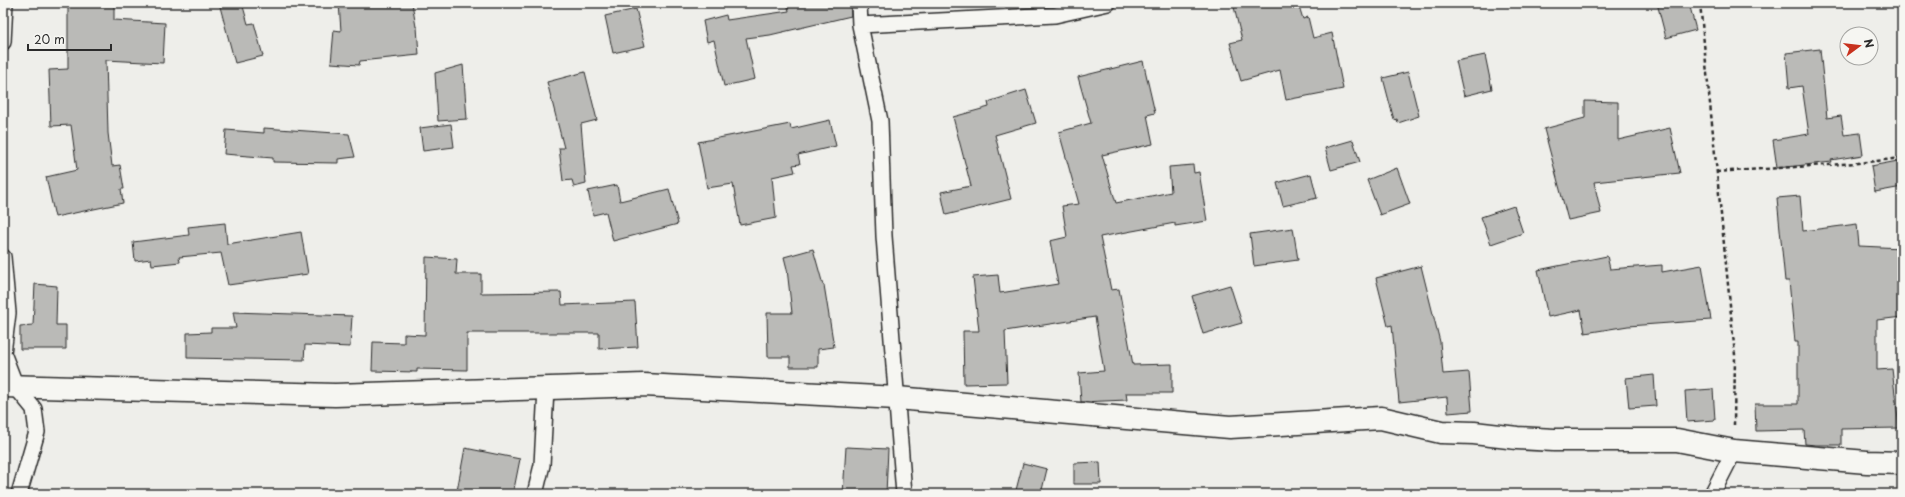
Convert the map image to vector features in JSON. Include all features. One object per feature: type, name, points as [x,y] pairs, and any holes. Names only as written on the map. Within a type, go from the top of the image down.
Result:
[{"type":"street","points":[[10,387],[334,395],[644,385],[897,398],[1230,428],[1381,418],[1441,432],[1474,432],[1517,438],[1554,440],[1677,440],[1734,451],[1867,462],[1902,463]]},
{"type":"lane","points":[[3,42],[5,3]]},
{"type":"lane","points":[[859,3],[860,25],[880,121],[884,236],[904,494]]},
{"type":"lane","points":[[860,25],[1055,15],[1108,3]]},
{"type":"lane","points":[[3,257],[8,313],[3,353],[10,387],[34,409],[37,432],[19,494]]},
{"type":"lane","points":[[535,494],[542,465],[546,389]]},
{"type":"lane","points":[[1712,494],[1734,451]]},
{"type":"path","points":[[1700,3],[1735,355],[1734,451]]},
{"type":"path","points":[[1716,172],[1858,163],[1902,158]]},
{"type":"building","points":[[68,3],[114,3],[114,20],[165,23],[163,63],[106,60],[108,133],[112,166],[120,165],[124,189],[121,189],[123,203],[55,217],[46,177],[77,170],[71,125],[51,126],[49,70],[68,69]]},
{"type":"building","points":[[219,3],[242,3],[248,24],[254,23],[263,56],[235,63]]},
{"type":"building","points":[[339,3],[412,3],[417,27],[419,55],[360,61],[359,65],[331,63],[334,30],[341,31]]},
{"type":"building","points":[[787,3],[850,3],[851,16],[770,35],[746,38],[755,79],[724,86],[714,40],[707,42],[703,21],[726,15],[727,20],[789,11]]},
{"type":"building","points":[[1233,3],[1298,3],[1303,19],[1308,17],[1313,38],[1332,33],[1343,89],[1286,100],[1280,70],[1241,81],[1230,43],[1242,40]]},
{"type":"building","points":[[1657,3],[1689,3],[1696,30],[1666,38]]},
{"type":"building","points":[[636,9],[645,46],[613,53],[605,16]]},
{"type":"building","points":[[1820,49],[1827,118],[1841,116],[1844,135],[1860,133],[1863,155],[1831,160],[1832,162],[1777,168],[1773,140],[1809,134],[1802,86],[1789,88],[1786,53]]},
{"type":"building","points":[[1485,55],[1492,89],[1464,96],[1456,61]]},
{"type":"building","points":[[1143,61],[1155,113],[1147,115],[1153,144],[1102,155],[1116,203],[1171,192],[1169,167],[1193,165],[1194,173],[1199,172],[1207,221],[1175,226],[1175,223],[1100,237],[1111,290],[1119,289],[1133,365],[1172,364],[1172,393],[1126,393],[1127,400],[1081,402],[1079,373],[1104,371],[1095,317],[1005,331],[1007,383],[964,384],[963,331],[979,331],[973,277],[998,275],[1000,293],[1058,284],[1050,241],[1067,237],[1062,206],[1079,204],[1059,132],[1091,123],[1078,77]]},
{"type":"building","points":[[463,65],[467,119],[438,121],[435,73]]},
{"type":"building","points":[[585,72],[597,120],[581,124],[586,184],[574,187],[572,180],[563,181],[559,148],[564,148],[547,82]]},
{"type":"building","points":[[1408,72],[1419,116],[1398,123],[1397,119],[1394,120],[1383,78]]},
{"type":"building","points":[[1026,90],[1036,123],[995,135],[1011,199],[946,215],[941,192],[971,186],[953,117],[989,107],[988,102]]},
{"type":"building","points":[[1585,101],[1618,102],[1618,140],[1670,128],[1680,173],[1594,182],[1601,213],[1568,220],[1544,129],[1585,118]]},
{"type":"building","points":[[830,120],[836,146],[798,155],[800,164],[793,165],[795,172],[772,177],[776,218],[740,225],[733,184],[707,188],[698,142],[790,124],[791,129]]},
{"type":"building","points":[[451,124],[454,147],[423,151],[420,128]]},
{"type":"building","points":[[264,128],[349,134],[355,157],[338,159],[338,163],[273,162],[273,158],[224,154],[226,130],[264,133]]},
{"type":"building","points":[[1353,140],[1360,162],[1331,170],[1325,148]]},
{"type":"building","points":[[1898,161],[1902,187],[1875,192],[1871,166]]},
{"type":"building","points":[[1397,168],[1410,204],[1380,215],[1367,180]]},
{"type":"building","points":[[1311,174],[1317,198],[1283,206],[1277,183]]},
{"type":"building","points":[[617,185],[620,201],[669,189],[678,224],[613,241],[606,212],[593,215],[588,191]]},
{"type":"building","points":[[1800,196],[1803,231],[1857,224],[1859,246],[1902,248],[1902,317],[1877,320],[1877,370],[1892,369],[1899,428],[1841,429],[1841,445],[1805,444],[1804,430],[1756,431],[1755,404],[1798,404],[1798,342],[1795,342],[1789,281],[1785,281],[1777,198]]},
{"type":"building","points":[[1514,206],[1523,233],[1491,244],[1481,217]]},
{"type":"building","points":[[225,223],[227,244],[301,232],[308,274],[228,285],[221,253],[179,257],[180,262],[152,265],[151,259],[135,261],[133,242],[189,235],[188,227]]},
{"type":"building","points":[[1293,228],[1298,260],[1254,266],[1250,234]]},
{"type":"building","points":[[813,249],[824,285],[834,347],[818,349],[818,367],[790,367],[790,357],[768,357],[767,313],[792,313],[787,269],[784,257]]},
{"type":"building","points":[[1607,256],[1610,269],[1662,265],[1662,272],[1702,265],[1711,320],[1628,326],[1585,333],[1581,310],[1548,317],[1538,270]]},
{"type":"building","points":[[426,257],[457,259],[456,274],[481,274],[481,293],[561,292],[562,305],[635,302],[638,347],[599,349],[599,333],[467,333],[467,370],[417,369],[417,372],[372,371],[373,342],[404,343],[404,334],[425,335]]},
{"type":"building","points":[[1421,266],[1440,342],[1443,374],[1469,372],[1472,411],[1448,413],[1447,397],[1399,402],[1392,325],[1388,326],[1376,278]]},
{"type":"building","points":[[35,284],[57,286],[56,325],[66,325],[66,349],[20,349],[20,326],[33,325]]},
{"type":"building","points":[[1230,285],[1242,323],[1203,334],[1192,296]]},
{"type":"building","points":[[233,312],[352,316],[350,347],[305,345],[304,360],[187,358],[187,333],[211,332],[211,328],[236,328]]},
{"type":"building","points":[[1654,375],[1656,406],[1629,408],[1626,378]]},
{"type":"building","points":[[1713,389],[1715,420],[1687,422],[1685,391]]},
{"type":"building","points":[[846,447],[888,449],[886,494],[843,494]]},
{"type":"building","points":[[465,448],[520,459],[513,494],[473,494],[457,491]]},
{"type":"building","points":[[1100,462],[1101,484],[1074,484],[1074,463]]},
{"type":"building","points":[[1023,463],[1047,469],[1041,494],[1015,494]]}]
